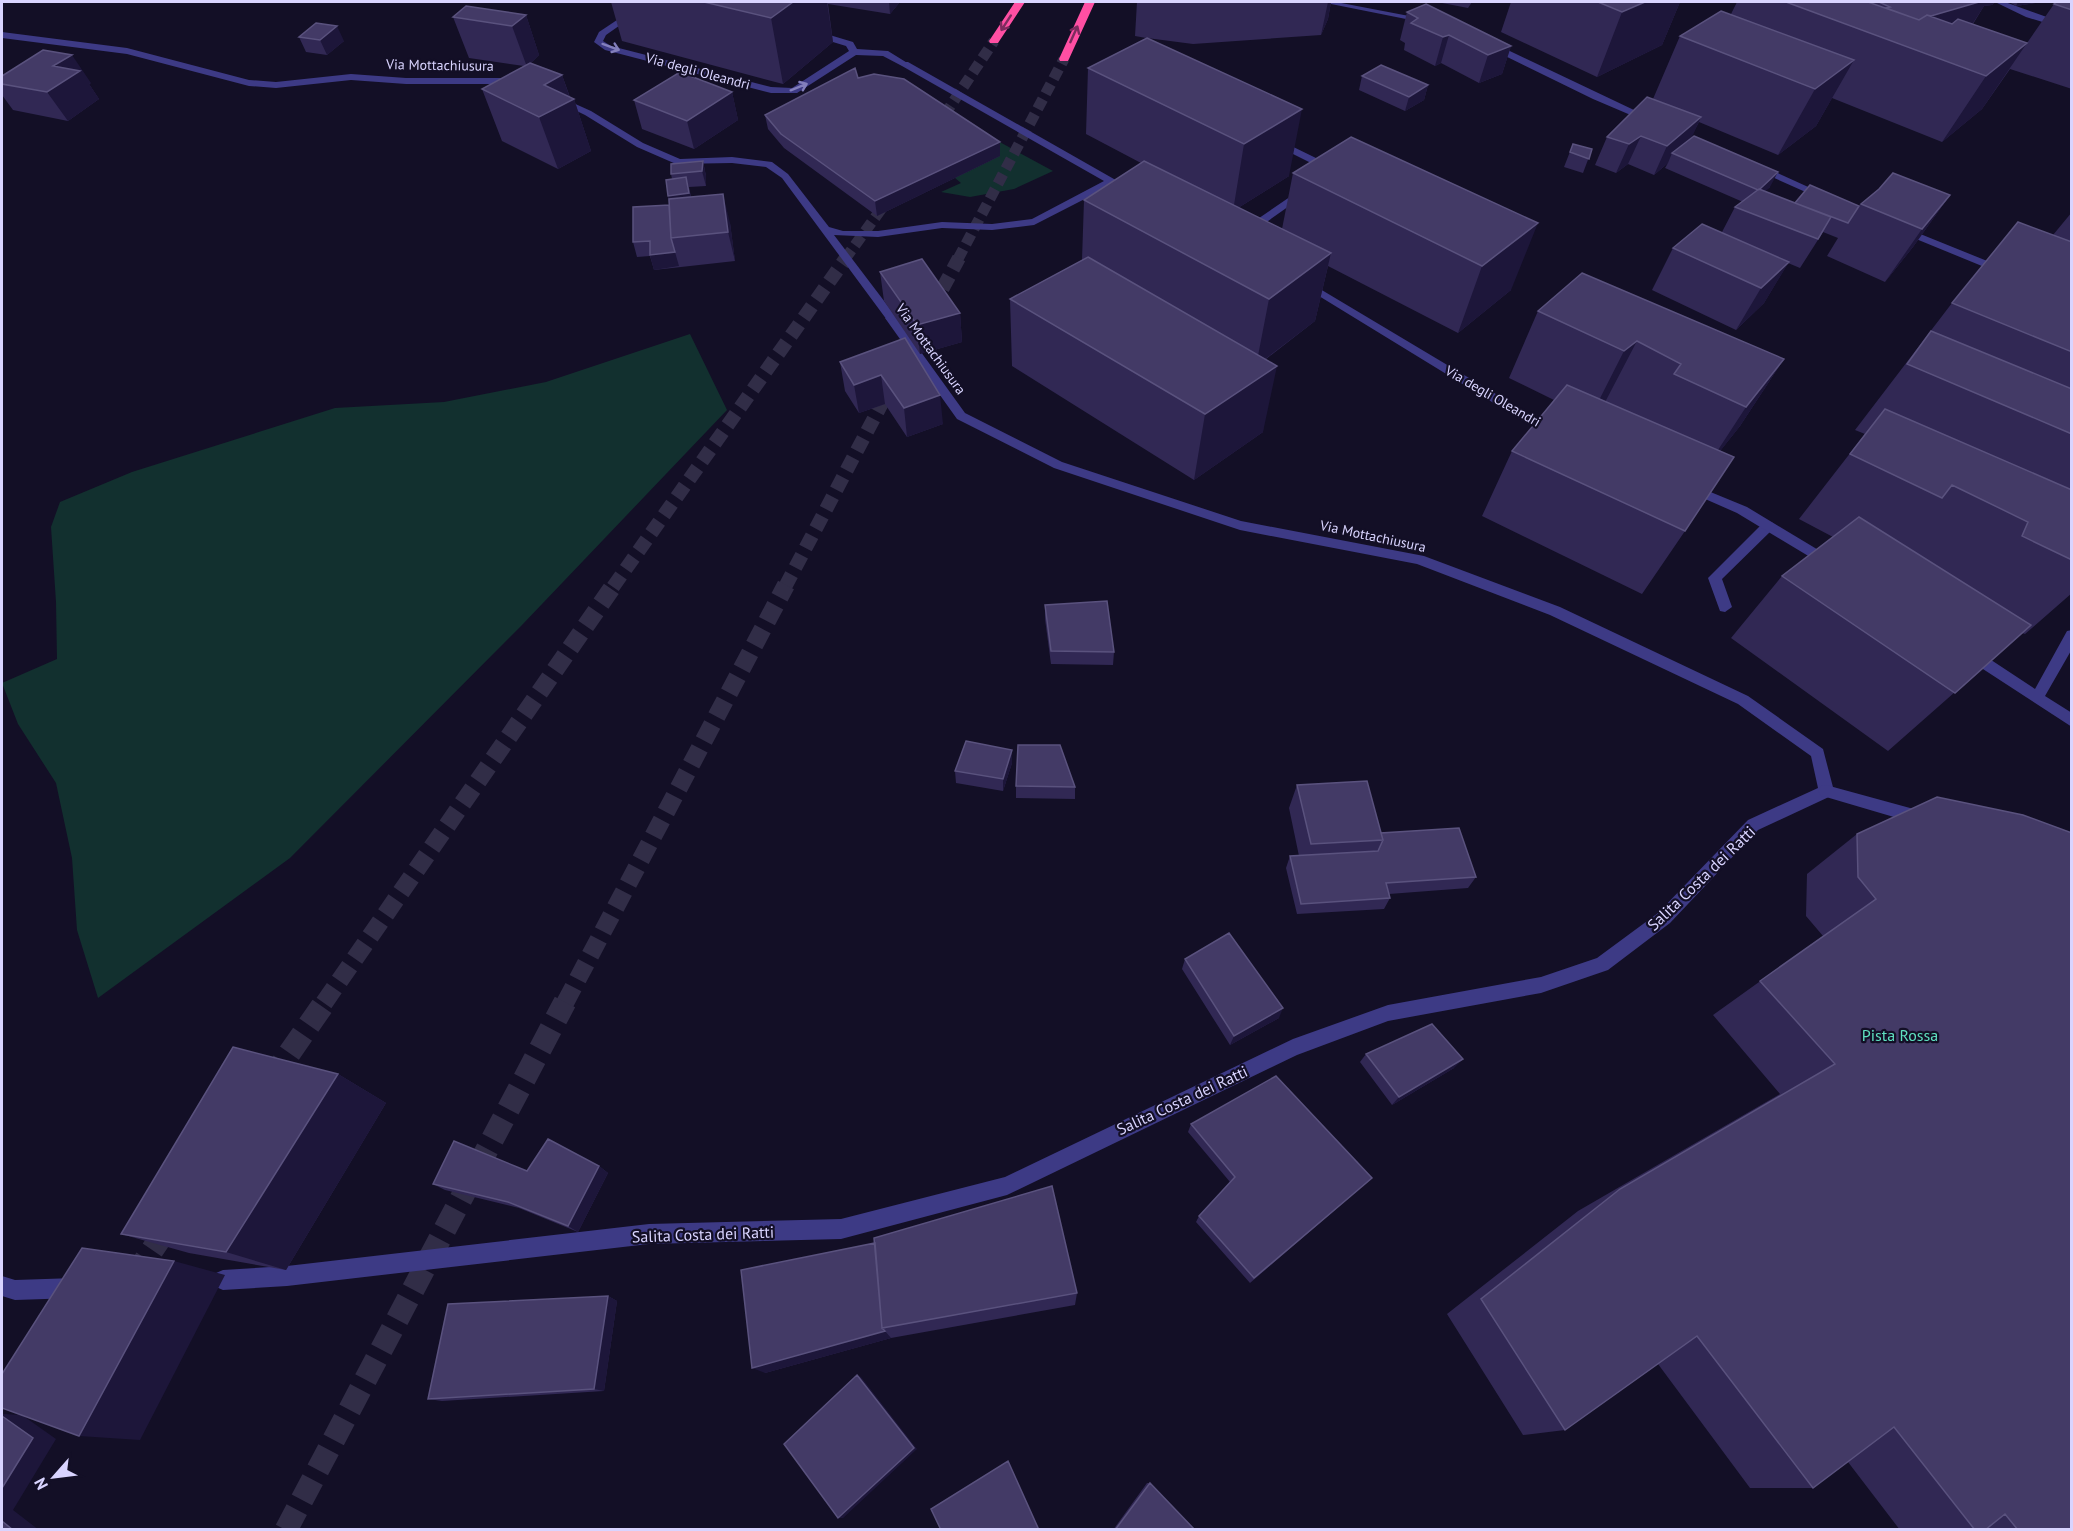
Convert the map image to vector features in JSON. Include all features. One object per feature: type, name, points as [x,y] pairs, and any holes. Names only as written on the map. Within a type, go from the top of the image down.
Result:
[{"type":"highway","points":[[994,41],[1019,3]]},
{"type":"highway","points":[[1064,59],[1088,6]]},
{"type":"street","name":"Via degli Oleandri","points":[[649,2],[602,34],[598,42],[608,48],[771,90],[794,91],[854,52]]},
{"type":"street","points":[[1325,2],[1435,22]]},
{"type":"street","points":[[1999,2],[2072,29]]},
{"type":"street","points":[[802,30],[850,44],[854,52],[885,53],[1141,197]]},
{"type":"street","name":"Via Mottachiusura","points":[[2,35],[127,51],[249,83],[276,85],[351,77],[406,81],[507,81],[530,87]]},
{"type":"street","points":[[1480,40],[1596,97],[1662,125]]},
{"type":"street","name":"Via Mottachiusura","points":[[549,96],[588,113],[640,145],[679,162],[732,160],[769,164],[785,176],[961,416],[1058,465],[1240,525],[1419,559],[1555,611],[1743,700],[1818,753],[1826,791]]},
{"type":"street","points":[[1239,237],[1324,179],[1316,161],[1262,136]]},
{"type":"street","points":[[1745,161],[1829,198]]},
{"type":"street","points":[[827,231],[843,234],[878,234],[942,225],[992,227],[1034,222],[1112,181]]},
{"type":"street","points":[[1893,226],[2017,277]]},
{"type":"street","name":"Via degli Oleandri","points":[[1298,279],[1328,295],[1527,418],[1570,436]]},
{"type":"street","points":[[1678,483],[1742,510],[1845,573]]},
{"type":"street","points":[[1725,607],[1715,578],[1768,526]]},
{"type":"street","points":[[2037,698],[2072,635]]},
{"type":"street","points":[[1960,647],[2072,721]]},
{"type":"street","points":[[1826,791],[1938,823]]},
{"type":"street","name":"Salita Costa dei Ratti","points":[[223,1280],[287,1276],[649,1234],[841,1229],[1006,1186],[1293,1048],[1388,1014],[1541,985],[1602,964],[1664,918],[1753,825],[1826,791]]},
{"type":"street","points":[[2,1286],[15,1290],[92,1288]]},
{"type":"green space","points":[[996,140],[1053,171],[1014,189],[970,197],[941,192],[961,183],[955,178]]},
{"type":"green space","points":[[690,334],[727,410],[522,625],[290,858],[98,998],[77,930],[72,858],[56,783],[18,724],[2,683],[57,659],[51,527],[60,502],[132,472],[335,408],[444,402],[546,382]]},
{"type":"building","points":[[704,2],[793,2],[771,18]]},
{"type":"building","points":[[1598,2],[1645,2],[1622,12]]},
{"type":"building","points":[[1786,2],[1868,2],[1919,20],[1927,15],[1952,24],[1958,19],[2027,43],[1986,76]]},
{"type":"building","points":[[1879,2],[1979,2],[1931,16],[1927,15],[1919,20],[1886,8],[1890,7]]},
{"type":"building","points":[[2072,2],[2072,10],[2054,4]]},
{"type":"building","points":[[1426,4],[1511,46],[1488,55],[1449,35],[1443,37],[1411,23],[1418,18],[1407,12]]},
{"type":"building","points":[[466,6],[526,15],[512,26],[453,17]]},
{"type":"building","points":[[1721,11],[1854,60],[1815,89],[1680,36]]},
{"type":"building","points":[[316,23],[337,26],[320,40],[299,37]]},
{"type":"building","points":[[1147,38],[1302,109],[1244,144],[1088,68]]},
{"type":"building","points":[[43,50],[72,55],[53,66],[80,71],[47,92],[2,84],[2,76]]},
{"type":"building","points":[[530,63],[562,75],[544,85],[574,99],[539,117],[482,89]]},
{"type":"building","points":[[1381,65],[1428,85],[1409,97],[1362,76]]},
{"type":"building","points":[[855,68],[858,78],[874,74],[904,79],[1000,142],[875,201],[781,134],[765,115]]},
{"type":"building","points":[[680,72],[732,92],[687,121],[634,100]]},
{"type":"building","points":[[1647,97],[1701,117],[1667,146],[1641,136],[1629,144],[1607,137]]},
{"type":"building","points":[[1694,136],[1778,172],[1758,190],[1672,153]]},
{"type":"building","points":[[1351,137],[1538,223],[1482,266],[1293,173]]},
{"type":"building","points":[[1573,144],[1592,149],[1589,159],[1570,152]]},
{"type":"building","points":[[703,161],[702,171],[671,174],[671,164]]},
{"type":"building","points":[[1144,161],[1331,253],[1269,299],[1084,200]]},
{"type":"building","points":[[1893,173],[1950,195],[1922,229],[1861,204]]},
{"type":"building","points":[[686,177],[689,193],[668,196],[666,180]]},
{"type":"building","points":[[1810,185],[1859,206],[1848,223],[1795,203]]},
{"type":"building","points":[[1759,189],[1831,217],[1818,239],[1735,207]]},
{"type":"building","points":[[723,194],[728,232],[671,238],[669,199]]},
{"type":"building","points":[[669,205],[671,238],[675,252],[650,255],[650,241],[633,242],[633,207]]},
{"type":"building","points":[[2018,222],[2072,242],[2072,352],[1952,303]]},
{"type":"building","points":[[1702,224],[1789,262],[1761,288],[1673,248]]},
{"type":"building","points":[[1088,257],[1277,366],[1205,414],[1010,299]]},
{"type":"building","points":[[922,259],[960,313],[917,325],[880,272]]},
{"type":"building","points":[[1582,273],[1784,359],[1746,407],[1674,374],[1681,364],[1637,341],[1624,351],[1538,311]]},
{"type":"building","points":[[1931,331],[2072,389],[2072,434],[1907,364]]},
{"type":"building","points":[[905,338],[940,395],[904,408],[881,375],[854,385],[840,362]]},
{"type":"building","points":[[1567,385],[1734,457],[1685,531],[1512,451]]},
{"type":"building","points":[[1885,409],[2072,490],[2072,560],[2022,536],[2028,522],[1952,485],[1942,498],[1850,454]]},
{"type":"building","points":[[1859,517],[2031,625],[1955,693],[1782,576]]},
{"type":"building","points":[[1107,601],[1114,652],[1051,651],[1045,605]]},
{"type":"building","points":[[966,741],[1012,750],[1003,779],[955,771]]},
{"type":"building","points":[[1018,745],[1060,745],[1075,787],[1016,786]]},
{"type":"building","points":[[1367,781],[1383,840],[1311,844],[1297,785]]},
{"type":"building","points":[[1937,797],[2023,815],[2072,833],[2072,1530],[2018,1530],[2005,1514],[1985,1530],[1975,1530],[1894,1427],[1813,1488],[1697,1336],[1565,1430],[1481,1299],[1620,1189],[1835,1064],[1760,981],[1876,899],[1858,877],[1857,834]]},
{"type":"building","points":[[1459,828],[1476,877],[1386,883],[1390,898],[1301,904],[1290,856],[1378,851],[1383,840],[1381,833]]},
{"type":"building","points":[[1229,933],[1283,1008],[1234,1036],[1185,959]]},
{"type":"building","points":[[1432,1024],[1463,1059],[1399,1097],[1366,1054]]},
{"type":"building","points":[[233,1047],[338,1074],[226,1252],[121,1234]]},
{"type":"building","points":[[1276,1076],[1372,1178],[1254,1278],[1199,1216],[1235,1177],[1191,1124]]},
{"type":"building","points":[[548,1139],[599,1166],[568,1226],[508,1202],[433,1184],[454,1141],[527,1171]]},
{"type":"building","points":[[1052,1186],[1077,1293],[882,1328],[874,1238]]},
{"type":"building","points":[[875,1243],[882,1328],[885,1331],[752,1368],[741,1270]]},
{"type":"building","points":[[82,1248],[174,1261],[79,1436],[2,1408],[2,1374]]},
{"type":"building","points":[[608,1296],[594,1389],[428,1399],[448,1304]]},
{"type":"building","points":[[857,1375],[914,1448],[838,1518],[784,1444]]},
{"type":"building","points":[[2,1416],[33,1438],[2,1488]]},
{"type":"building","points":[[1008,1461],[1039,1530],[941,1530],[931,1509]]},
{"type":"building","points":[[1150,1483],[1195,1530],[1115,1530]]},
{"type":"building","points":[[2,1521],[13,1530],[2,1530]]},
{"type":"tunnel","points":[[935,129],[994,41]]},
{"type":"tunnel","points":[[958,259],[1064,59]]},
{"type":"tunnel","points":[[845,259],[890,197]]},
{"type":"tunnel","points":[[613,587],[846,258]]},
{"type":"tunnel","points":[[932,308],[959,258]]},
{"type":"tunnel","points":[[785,587],[891,386]]},
{"type":"tunnel","points":[[324,1003],[614,585]]},
{"type":"tunnel","points":[[565,1003],[786,585]]},
{"type":"tunnel","points":[[270,1081],[325,1002]]},
{"type":"tunnel","points":[[286,1530],[565,1002]]},
{"type":"tunnel","points":[[133,1278],[170,1224]]},
{"type":"park label","name":"Pista Rossa","points":[[1900,1035]]}]
